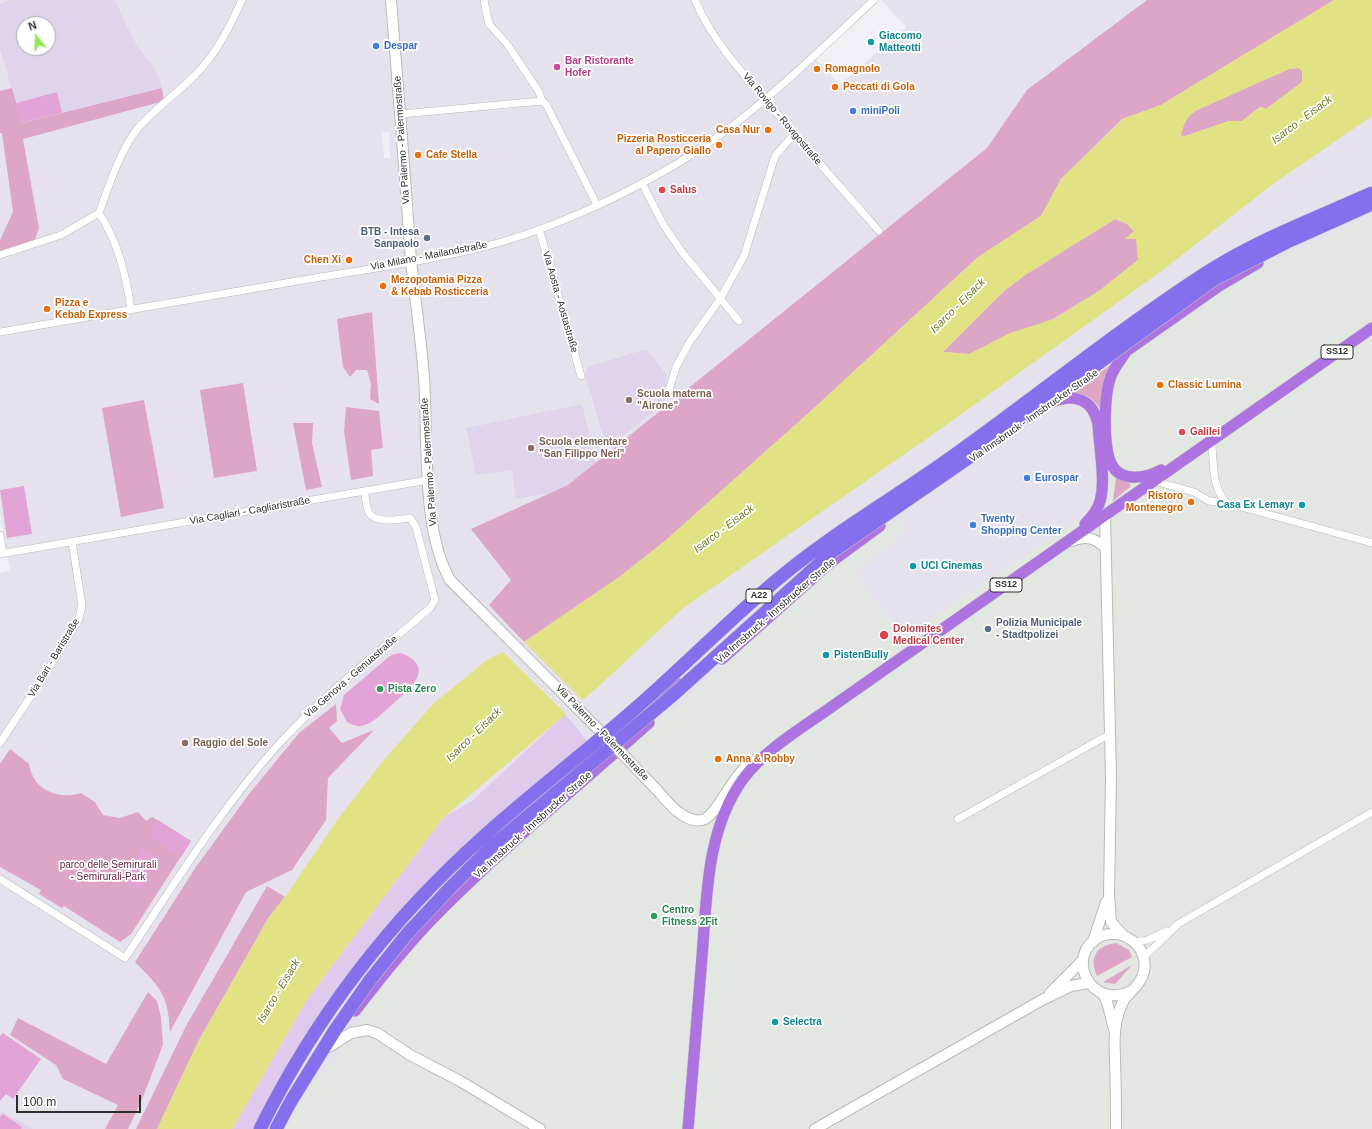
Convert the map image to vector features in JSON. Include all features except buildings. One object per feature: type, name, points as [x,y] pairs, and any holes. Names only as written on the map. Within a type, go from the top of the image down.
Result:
[{"type":"highway","name":"A22","points":[[260,1129],[277,1094],[322,1022],[359,970],[396,923],[482,837],[617,724],[778,579],[824,543],[957,453],[1207,272],[1277,234],[1372,193]]},
{"type":"highway","name":"A22","points":[[276,1129],[291,1101],[335,1030],[370,980],[407,934],[448,890],[491,847],[667,700],[832,552],[964,461],[1213,280],[1288,241],[1372,204]]},
{"type":"main road","name":"Via Palermo - Palermostraße","points":[[391,0],[412,261],[424,376],[428,480],[436,547],[443,567],[450,580],[606,740],[680,813],[694,820],[702,820],[709,817],[716,811],[721,800],[747,764],[761,758]]},
{"type":"main road","points":[[1345,221],[1372,196]]},
{"type":"main road","name":"Via Innsbruck - Innsbrucker Straße","points":[[280,1129],[330,1047],[381,978],[438,912],[551,807],[831,562],[1052,402],[1219,286],[1260,262],[1372,209]]},
{"type":"main road","name":"SS12","points":[[761,758],[1068,542],[1105,514],[1372,328]]},
{"type":"main road","points":[[1128,350],[1111,376],[1105,404],[1107,444],[1111,463],[1114,468],[1122,474],[1144,477],[1182,460]]},
{"type":"main road","points":[[1052,402],[1064,397],[1074,397],[1087,404],[1094,410],[1098,424],[1101,475],[1100,501],[1091,517],[1068,542]]},
{"type":"main road","points":[[1105,514],[1109,624],[1110,734],[1108,895],[1111,922],[1122,935],[1135,942],[1144,957],[1145,970],[1141,980],[1131,991],[1120,1010],[1115,1033]]},
{"type":"main road","points":[[1068,542],[1089,537],[1096,539],[1105,547]]},
{"type":"main road","points":[[551,807],[564,776],[650,703],[680,683],[702,676]]},
{"type":"main road","points":[[688,1129],[711,859],[725,812],[735,791],[761,758]]},
{"type":"main road","points":[[1042,1000],[1083,960],[1093,942],[1108,895]]},
{"type":"main road","points":[[1093,942],[1109,934],[1122,935]]},
{"type":"main road","points":[[1083,960],[1083,968],[1088,983],[1103,994],[1108,1002],[1115,1033],[1116,1129]]},
{"type":"main road","points":[[815,1129],[1042,1000],[1071,986],[1088,983]]},
{"type":"main road","points":[[1103,994],[1116,996],[1131,991]]},
{"type":"main road","points":[[330,1047],[351,1033],[367,1030],[377,1034],[410,1055],[460,1081],[540,1129]]},
{"type":"street","points":[[0,255],[61,235],[99,213],[113,174],[134,134],[143,122],[186,85],[205,64],[224,34],[242,0]]},
{"type":"street","points":[[484,0],[489,24],[507,44],[539,92],[542,101],[546,104],[597,205]]},
{"type":"street","name":"Via Rovigo - Rovigostraße","points":[[695,0],[705,24],[733,62],[879,231]]},
{"type":"street","name":"Via Milano - Mailandstraße","points":[[0,332],[481,248],[538,229],[597,205],[642,183],[708,143],[765,99],[874,0]]},
{"type":"street","points":[[401,114],[542,101]]},
{"type":"street","points":[[669,390],[676,367],[689,343],[720,299],[744,256],[775,156],[794,134]]},
{"type":"street","points":[[642,183],[664,224],[682,252],[739,321]]},
{"type":"street","points":[[99,213],[109,228],[124,269],[131,308]]},
{"type":"street","name":"Via Aosta - Aostastraße","points":[[538,229],[581,376]]},
{"type":"street","points":[[1211,440],[1215,480],[1220,496],[1227,503]]},
{"type":"street","name":"Via Cagliari - Cagliaristraße","points":[[2,554],[428,480]]},
{"type":"street","points":[[1154,481],[1194,492],[1209,501],[1227,503],[1372,543]]},
{"type":"street","name":"Via Genova - Genuastraße","points":[[0,879],[125,958],[225,810],[277,746],[320,702],[430,608],[435,600],[416,527],[410,518],[383,520],[374,518],[369,512],[364,491]]},
{"type":"street","points":[[0,535],[2,554]]},
{"type":"street","name":"Via Bari - Baristraße","points":[[0,743],[79,619],[82,605],[72,542]]},
{"type":"street","points":[[958,820],[1110,734]]},
{"type":"street","points":[[1135,942],[1148,940],[1171,930],[1372,812]]},
{"type":"street","points":[[1144,957],[1171,930]]},
{"type":"shaded area","points":[[11,0],[115,0],[133,39],[159,76],[162,88],[62,113],[57,92],[16,103],[0,49],[0,4]]},
{"type":"shaded area","points":[[874,0],[881,0],[906,27],[840,85],[813,56]]},
{"type":"shaded area","points":[[57,92],[62,113],[21,123],[16,103]]},
{"type":"shaded area","points":[[382,132],[389,132],[390,158],[384,158]]},
{"type":"shaded area","points":[[1372,216],[1372,1129],[286,1129],[312,1084],[340,1052],[355,1038],[363,1009],[442,914],[552,813],[694,692],[820,579],[900,518],[908,529],[855,573],[903,637],[1086,514],[1098,488],[1100,459],[1091,411],[1070,398],[1133,349],[1181,316],[1260,267]]},
{"type":"shaded area","name":"Scuola materna \"Airone\"","points":[[646,349],[667,375],[664,403],[607,449],[585,375],[588,367]]},
{"type":"shaded area","name":"Scuola elementare \"San Filippo Neri\"","points":[[582,404],[597,467],[567,490],[516,499],[512,470],[476,475],[466,428]]},
{"type":"shaded area","points":[[24,486],[32,534],[7,538],[0,490]]},
{"type":"shaded area","points":[[0,512],[10,571],[0,573]]},
{"type":"shaded area","name":"Pista Zero","points":[[401,653],[412,659],[417,665],[419,671],[413,685],[370,723],[359,726],[347,722],[340,709],[344,695],[391,655]]},
{"type":"shaded area","points":[[158,820],[191,841],[181,857],[148,836]]},
{"type":"shaded area","points":[[143,848],[160,858],[139,890],[123,879]]},
{"type":"shaded area","points":[[3,1033],[41,1059],[13,1099],[6,1094],[0,1101],[0,1036]]},
{"type":"shaded area","points":[[2,1111],[33,1129],[0,1129],[0,1114]]},
{"type":"shaded area","points":[[3,1114],[22,1127],[21,1129],[0,1129],[0,1117]]},
{"type":"green space","points":[[1147,0],[1334,0],[1161,105],[1122,119],[1061,179],[1041,216],[978,257],[812,410],[665,541],[618,578],[524,642],[489,605],[511,580],[471,529],[568,485],[987,148],[1027,90]]},
{"type":"green space","points":[[1299,68],[1302,71],[1302,82],[1266,109],[1260,107],[1242,121],[1229,121],[1182,137],[1181,134],[1186,120],[1197,110],[1289,69]]},
{"type":"green space","points":[[12,88],[22,123],[162,88],[164,101],[23,139],[39,228],[34,242],[0,252],[0,240],[13,212],[2,133],[0,133],[0,91]]},
{"type":"green space","points":[[1115,219],[1127,224],[1134,231],[1126,239],[1137,239],[1138,260],[1099,291],[1053,319],[969,354],[943,352],[1004,291],[1025,275]]},
{"type":"green space","points":[[372,312],[379,404],[370,399],[371,384],[367,370],[356,370],[350,377],[343,367],[337,319]]},
{"type":"green space","points":[[1116,361],[1102,411],[1096,403],[1086,396],[1072,393]]},
{"type":"green space","points":[[243,383],[257,471],[214,478],[200,390]]},
{"type":"green space","points":[[144,400],[164,508],[121,517],[102,408]]},
{"type":"green space","points":[[346,407],[379,411],[383,448],[371,450],[373,476],[351,480],[344,431]]},
{"type":"green space","points":[[293,423],[313,423],[312,443],[322,487],[306,490]]},
{"type":"green space","points":[[1116,478],[1129,483],[1131,486],[1113,501]]},
{"type":"green space","points":[[336,704],[337,721],[329,728],[342,743],[374,730],[328,778],[326,820],[292,870],[246,892],[170,1032],[167,1009],[162,993],[135,962],[196,867],[249,794],[299,733]]},
{"type":"green space","name":"parco delle Semirurali - Semirurali-Park","points":[[10,749],[29,764],[31,773],[41,786],[48,791],[55,794],[64,795],[81,793],[95,802],[103,815],[120,818],[138,812],[146,821],[152,817],[191,841],[131,934],[120,942],[64,906],[62,908],[39,894],[41,890],[0,867],[0,764]]},
{"type":"green space","points":[[267,886],[285,897],[269,917],[199,1040],[157,1129],[136,1129],[186,1026]]},
{"type":"green space","points":[[1116,943],[1129,950],[1132,957],[1097,976],[1094,963],[1096,954],[1103,947]]},
{"type":"green space","points":[[1132,965],[1115,984],[1103,982]]},
{"type":"green space","points":[[148,992],[157,1001],[161,1017],[163,1045],[141,1102],[128,1129],[105,1129],[118,1105],[63,1079],[56,1065],[10,1035],[18,1018],[106,1064]]},
{"type":"sand","points":[[565,714],[588,742],[478,836],[322,1015],[269,1097],[253,1129],[232,1129],[308,998],[444,817],[472,801]]},
{"type":"water","name":"Isarco - Eisack","points":[[1334,0],[1372,0],[1372,116],[1273,184],[1159,273],[935,433],[682,609],[598,687],[444,817],[308,998],[232,1129],[157,1129],[199,1040],[269,917],[285,897],[340,816],[383,761],[434,703],[487,660],[524,642],[618,578],[665,541],[812,410],[978,257],[1041,216],[1061,179],[1123,119],[1161,105]],"holes":[[[1299,68],[1302,71],[1302,82],[1266,109],[1260,107],[1242,121],[1229,121],[1182,137],[1181,134],[1186,120],[1197,110],[1289,69]],[[1115,219],[1127,224],[1134,231],[1125,239],[1136,239],[1138,260],[1099,291],[1054,319],[1010,333],[969,354],[943,352],[1004,291],[1025,275]]]},
{"type":"pier","points":[[522,640],[584,702],[567,715],[502,651]]},
{"type":"place","name":"Giacomo Matteotti","points":[[871,42]]},
{"type":"place","name":"Despar","points":[[376,46]]},
{"type":"place","name":"Bar Ristorante Hofer","points":[[557,67]]},
{"type":"place","name":"Romagnolo","points":[[817,69]]},
{"type":"place","name":"Peccati di Gola","points":[[835,87]]},
{"type":"place","name":"miniPoli","points":[[853,111]]},
{"type":"place","name":"Casa Nur","points":[[768,130]]},
{"type":"place","name":"Pizzeria Rosticceria al Papero Giallo","points":[[719,145]]},
{"type":"place","name":"Cafe Stella","points":[[418,155]]},
{"type":"place","name":"Salus","points":[[662,190]]},
{"type":"place","name":"BTB - Intesa Sanpaolo","points":[[427,238]]},
{"type":"place","name":"Chen Xi","points":[[349,260]]},
{"type":"place","name":"Mezopotamia Pizza & Kebab Rosticceria","points":[[383,286]]},
{"type":"place","name":"Pizza e Kebab Express","points":[[47,309]]},
{"type":"place","name":"Classic Lumina","points":[[1160,385]]},
{"type":"place","name":"Scuola materna \"Airone\"","points":[[629,400]]},
{"type":"place","name":"Galilei","points":[[1182,432]]},
{"type":"place","name":"Scuola elementare \"San Filippo Neri\"","points":[[531,448]]},
{"type":"place","name":"Eurospar","points":[[1027,478]]},
{"type":"place","name":"Ristoro Montenegro","points":[[1191,502]]},
{"type":"place","name":"Casa Ex Lemayr","points":[[1302,505]]},
{"type":"place","name":"Twenty Shopping Center","points":[[973,525]]},
{"type":"place","name":"UCI Cinemas","points":[[913,566]]},
{"type":"place","name":"Polizia Municipale - Stadtpolizei","points":[[988,629]]},
{"type":"place","name":"Dolomites Medical Center","points":[[884,635]]},
{"type":"place","name":"PistenBully","points":[[826,655]]},
{"type":"place","name":"Pista Zero","points":[[380,689]]},
{"type":"place","name":"Raggio del Sole","points":[[185,743]]},
{"type":"place","name":"Anna & Robby","points":[[718,759]]},
{"type":"place","name":"Centro Fitness 2Fit","points":[[654,916]]},
{"type":"place","name":"Selectra","points":[[775,1022]]}]
